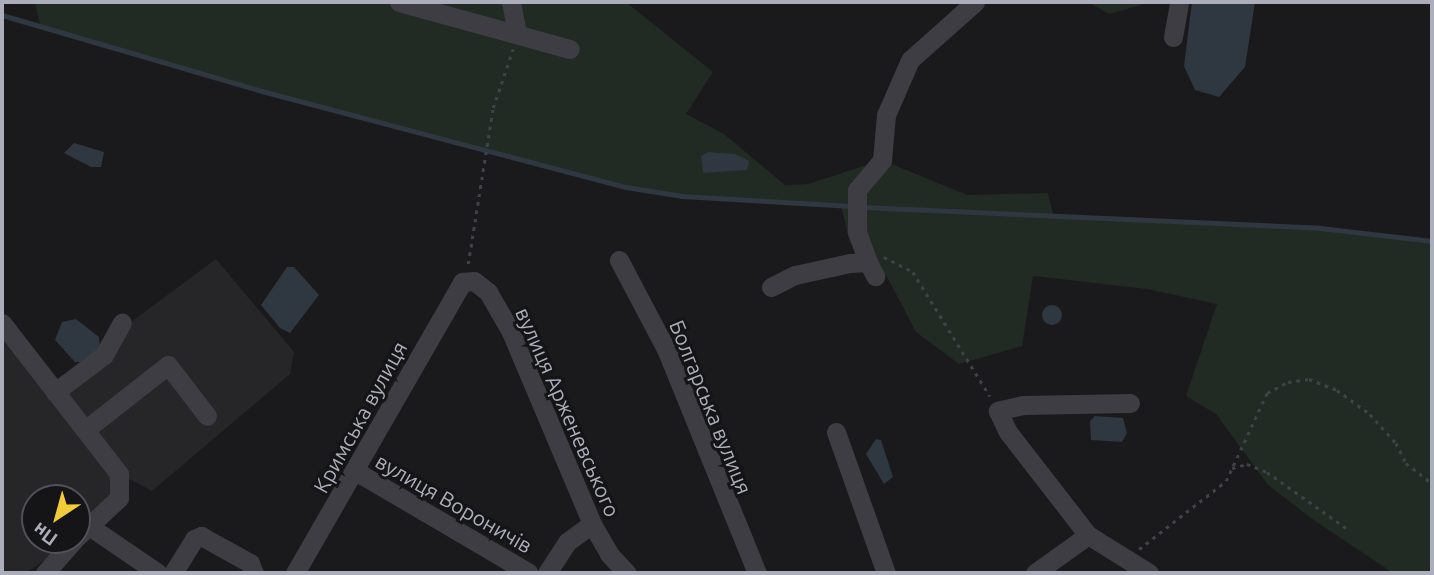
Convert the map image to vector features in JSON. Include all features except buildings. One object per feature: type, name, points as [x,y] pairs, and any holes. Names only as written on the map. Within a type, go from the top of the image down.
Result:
[{"type":"street","points":[[399,2],[570,49]]},
{"type":"street","points":[[511,2],[517,33]]},
{"type":"street","points":[[771,287],[822,267],[871,269],[857,231],[857,190],[881,160],[886,115],[911,60],[975,2]]},
{"type":"street","points":[[1173,37],[1180,2]]},
{"type":"street","name":"Болгарська вулиця","points":[[619,260],[666,349],[757,573]]},
{"type":"street","name":"вулиця Арженевського","points":[[462,282],[474,281],[488,292],[511,332],[592,524],[609,554],[627,573]]},
{"type":"street","name":"Кримська вулиця","points":[[295,573],[357,472],[462,282]]},
{"type":"street","points":[[2,323],[118,474],[120,498],[91,524]]},
{"type":"street","points":[[55,392],[104,355],[121,323]]},
{"type":"street","points":[[85,430],[168,365],[208,416]]},
{"type":"street","points":[[1130,403],[1023,405],[998,411],[1008,432],[1088,535],[1149,573]]},
{"type":"street","points":[[836,432],[886,573]]},
{"type":"street","name":"вулиця Вороничів","points":[[357,472],[529,573]]},
{"type":"street","points":[[547,573],[567,542],[592,524]]},
{"type":"street","points":[[1035,573],[1088,535]]},
{"type":"street","points":[[173,573],[194,539],[201,536],[250,563],[254,573]]},
{"type":"street","points":[[91,540],[158,573]]},
{"type":"street","points":[[45,573],[62,554]]},
{"type":"path","points":[[462,282],[471,255],[487,143],[517,33]]},
{"type":"path","points":[[871,269],[883,257],[913,272],[958,339],[998,411]]},
{"type":"path","points":[[1124,557],[1207,498],[1226,481],[1267,393],[1288,382],[1309,379],[1337,390],[1370,414],[1396,443],[1406,463],[1432,483]]},
{"type":"path","points":[[1232,468],[1247,464],[1267,472],[1346,528]]},
{"type":"shaded area","points":[[35,2],[626,2],[713,72],[686,114],[724,134],[785,185],[808,184],[882,160],[967,195],[1048,193],[1053,214],[1320,228],[1432,241],[1432,573],[1393,573],[1315,521],[1268,485],[1216,414],[1186,396],[1217,304],[1147,289],[1033,276],[1022,346],[959,364],[916,332],[886,275],[875,276],[862,248],[850,243],[841,206],[682,196],[626,187],[262,91],[40,25]]},
{"type":"shaded area","points":[[1088,2],[1152,2],[1109,14]]},
{"type":"shaded area","points":[[1192,2],[1255,2],[1245,67],[1219,97],[1195,90],[1184,66]]},
{"type":"shaded area","points":[[74,143],[104,152],[101,167],[91,167],[64,153]]},
{"type":"shaded area","points":[[708,152],[735,154],[749,161],[747,170],[703,173],[701,156]]},
{"type":"shaded area","points":[[216,259],[294,352],[290,374],[152,491],[119,474],[119,498],[91,524],[91,484],[21,484],[21,554],[54,554],[26,573],[2,573],[2,323],[55,392],[123,328]]},
{"type":"shaded area","points":[[287,267],[294,267],[319,295],[290,333],[280,328],[261,305]]},
{"type":"shaded area","points":[[1052,305],[1059,308],[1062,315],[1059,322],[1052,325],[1045,322],[1042,315],[1045,308]]},
{"type":"shaded area","points":[[76,319],[99,337],[100,347],[83,362],[75,362],[55,340],[62,322]]},
{"type":"shaded area","points":[[1095,416],[1123,418],[1127,433],[1122,442],[1091,440],[1090,421]]},
{"type":"shaded area","points":[[876,439],[881,440],[893,477],[884,484],[866,454]]},
{"type":"waterway","points":[[2,15],[262,91],[626,187],[682,196],[852,206]]},
{"type":"waterway","points":[[864,207],[1320,228],[1432,241]]}]
